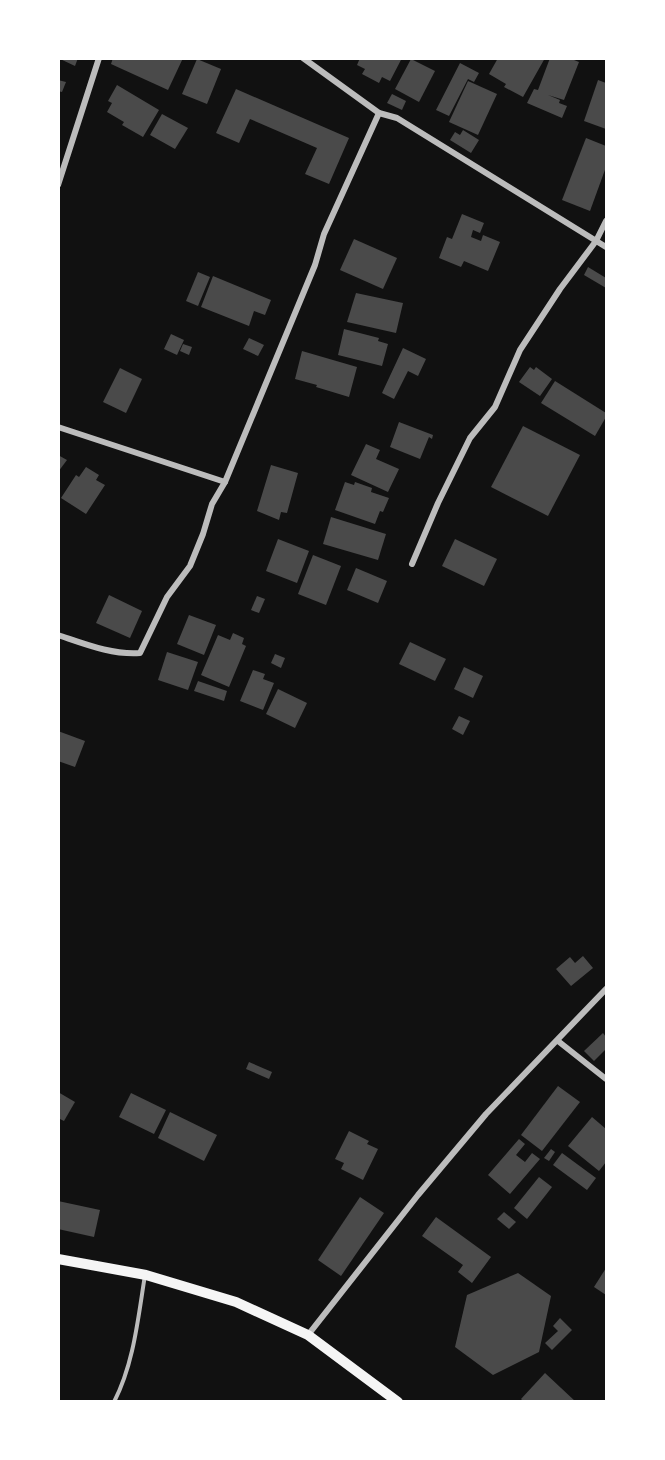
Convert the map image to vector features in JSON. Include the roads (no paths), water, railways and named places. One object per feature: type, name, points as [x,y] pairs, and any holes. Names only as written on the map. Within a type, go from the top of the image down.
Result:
[{"type":"main road","points":[[58,1259],[146,1275],[236,1302],[308,1335],[398,1401]]},
{"type":"street","points":[[58,185],[99,58]]},
{"type":"street","points":[[303,58],[379,114],[397,118],[606,247]]},
{"type":"street","points":[[58,635],[119,652],[140,653],[167,597],[190,566],[212,504],[225,482],[315,265],[324,234],[379,114]]},
{"type":"street","points":[[412,564],[438,503],[470,438],[495,407],[520,350],[560,289],[596,241],[606,221]]},
{"type":"street","points":[[58,427],[225,482]]},
{"type":"street","points":[[308,1335],[479,1123],[606,989]]},
{"type":"street","points":[[558,1041],[606,1079]]},
{"type":"lane","points":[[114,1401],[123,1383],[132,1349],[146,1275]]}]
